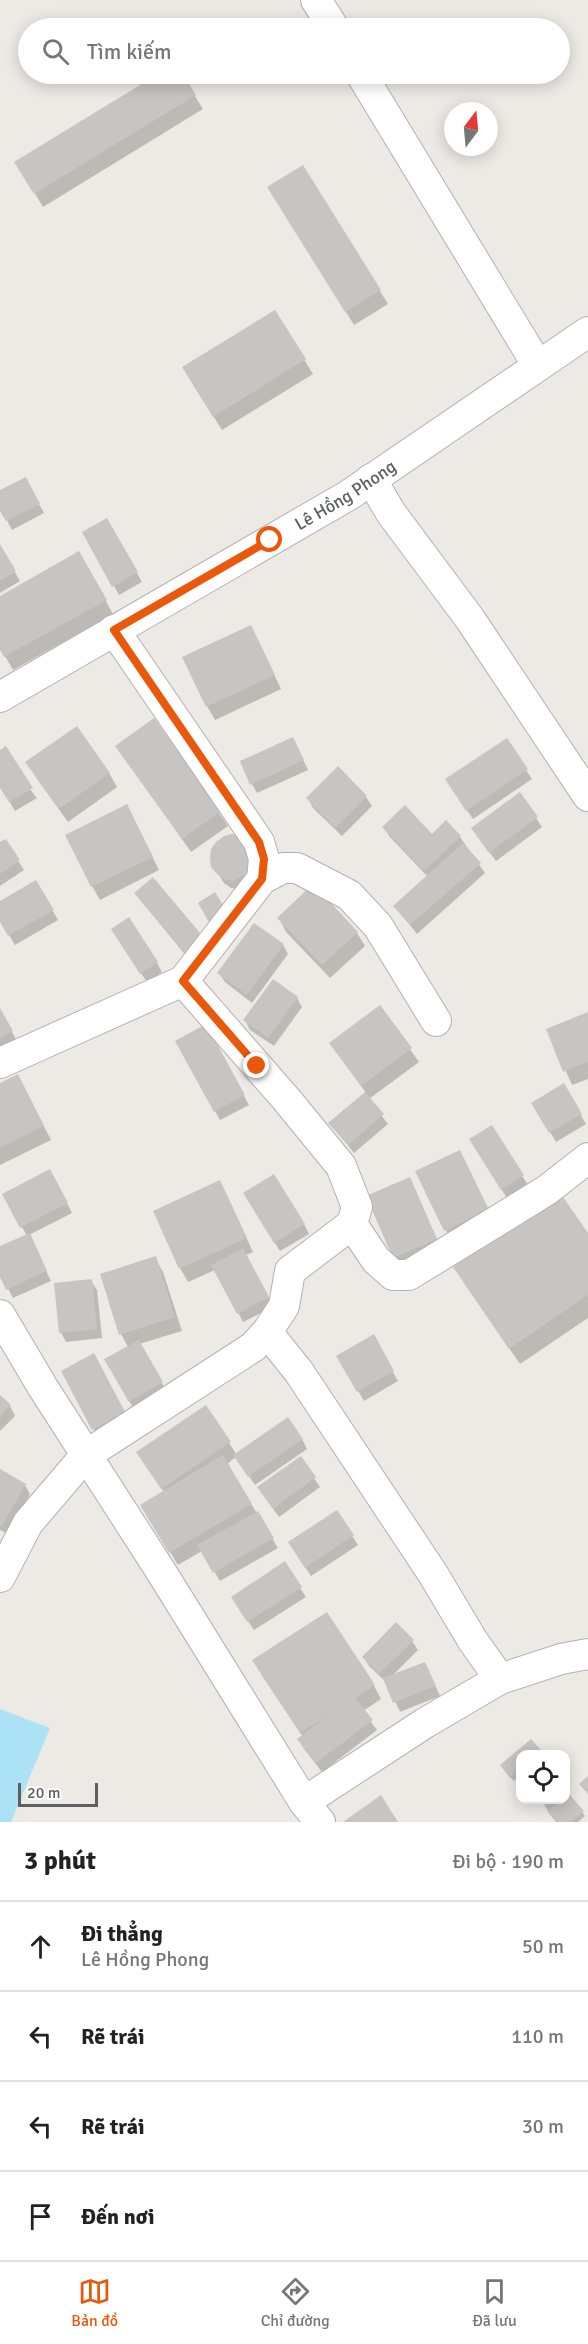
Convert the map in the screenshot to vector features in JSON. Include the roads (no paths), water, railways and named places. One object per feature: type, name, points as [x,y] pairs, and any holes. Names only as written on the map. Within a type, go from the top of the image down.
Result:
[{"type":"street","points":[[316,0],[328,18]]},
{"type":"street","points":[[367,84],[538,366]]},
{"type":"street","name":"Lê Hồng Phong","points":[[3,688],[114,630],[339,501],[588,332]]},
{"type":"street","points":[[371,479],[391,513],[476,628],[588,796]]},
{"type":"street","points":[[114,630],[259,842],[264,859],[262,879]]},
{"type":"street","points":[[0,1064],[183,981],[262,879],[283,868],[297,868],[349,896],[378,926],[436,1021]]},
{"type":"street","points":[[2,1567],[28,1523],[86,1455],[253,1347],[267,1332],[284,1306],[290,1271],[352,1224],[357,1207],[341,1166],[287,1100],[183,981]]},
{"type":"street","points":[[352,1224],[376,1260],[393,1275],[409,1275],[547,1190],[588,1158]]},
{"type":"street","points":[[0,1315],[42,1386],[312,1812],[425,1723],[500,1679],[561,1659],[588,1654]]},
{"type":"street","points":[[267,1332],[299,1371],[433,1574],[473,1641],[500,1679]]},
{"type":"water","points":[[0,1709],[50,1728],[11,1822],[0,1822]]}]
